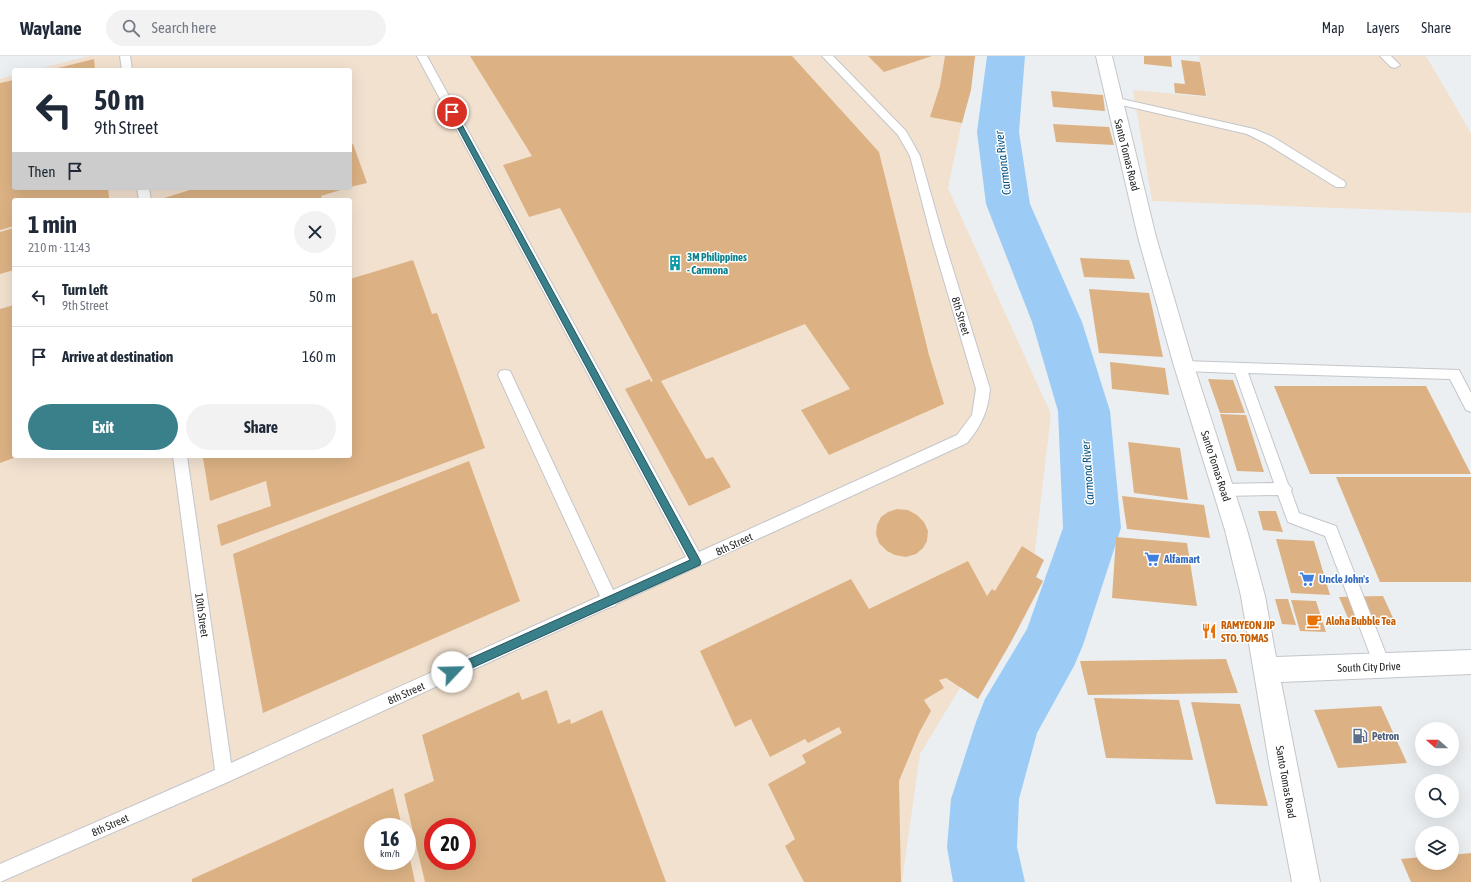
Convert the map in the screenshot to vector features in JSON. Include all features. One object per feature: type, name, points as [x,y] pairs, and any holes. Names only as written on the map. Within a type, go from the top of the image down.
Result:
[{"type":"street","name":"Santo Tomas Road","points":[[1104,56],[1113,100],[1147,237],[1184,366],[1224,490],[1253,596],[1282,763],[1306,882]]},
{"type":"street","name":"South City Drive","points":[[1267,670],[1471,662]]},
{"type":"lane","points":[[125,56],[127,68]]},
{"type":"lane","points":[[422,56],[696,562]]},
{"type":"lane","name":"8th Street","points":[[0,873],[224,775],[610,601],[962,439],[978,420],[982,408],[983,389],[938,240],[915,156],[902,133],[827,56]]},
{"type":"lane","points":[[1385,56],[1395,65]]},
{"type":"lane","points":[[1113,100],[1250,130],[1269,140],[1340,184]]},
{"type":"lane","points":[[1184,366],[1454,374],[1471,406]]},
{"type":"lane","points":[[1240,368],[1294,517],[1331,532],[1383,666]]},
{"type":"lane","points":[[506,375],[610,601]]},
{"type":"lane","name":"10th Street","points":[[180,458],[224,775]]},
{"type":"lane","points":[[1224,490],[1285,489]]},
{"type":"shaded area","points":[[88,56],[976,56],[948,188],[1051,414],[1033,567],[920,754],[902,882],[0,882],[0,79],[12,76],[12,190],[352,190],[352,68],[43,68]]},
{"type":"shaded area","points":[[1199,56],[1426,56],[1471,133],[1471,213],[1152,201],[1133,90],[1207,97]]},
{"type":"building","points":[[470,56],[792,56],[879,152],[929,355],[944,404],[829,455],[801,410],[850,389],[805,324],[661,381],[706,459],[713,457],[731,487],[689,506],[625,389],[650,379],[651,382],[653,381],[560,208],[529,217],[503,165],[532,156]]},
{"type":"building","points":[[868,56],[932,56],[884,72]]},
{"type":"building","points":[[945,56],[975,56],[971,90],[962,123],[930,117],[940,86]]},
{"type":"building","points":[[1144,56],[1171,56],[1172,67],[1144,64]]},
{"type":"building","points":[[94,59],[95,68],[58,68]]},
{"type":"building","points":[[1181,60],[1200,62],[1206,96],[1175,93],[1174,83],[1185,84]]},
{"type":"building","points":[[12,80],[12,190],[108,190],[109,198],[12,198],[12,227],[0,230],[0,83]]},
{"type":"building","points":[[1051,91],[1103,95],[1105,111],[1053,107]]},
{"type":"building","points":[[1053,124],[1109,127],[1114,145],[1056,142]]},
{"type":"building","points":[[352,144],[367,183],[352,187]]},
{"type":"building","points":[[190,190],[340,190],[321,196],[322,198],[164,198]]},
{"type":"building","points":[[12,229],[12,271],[0,274],[0,232]]},
{"type":"building","points":[[1080,258],[1129,260],[1135,279],[1084,277]]},
{"type":"building","points":[[413,260],[432,314],[437,313],[485,448],[221,546],[217,525],[271,506],[266,481],[210,501],[203,458],[352,458],[352,278]]},
{"type":"building","points":[[1089,289],[1149,293],[1163,357],[1099,353]]},
{"type":"building","points":[[12,306],[12,458],[14,458],[0,463],[0,309]]},
{"type":"building","points":[[1110,362],[1165,368],[1169,395],[1112,389]]},
{"type":"building","points":[[1208,379],[1233,380],[1245,413],[1220,413]]},
{"type":"building","points":[[1274,386],[1426,386],[1471,474],[1310,474]]},
{"type":"building","points":[[1220,414],[1246,415],[1264,472],[1237,471]]},
{"type":"building","points":[[1128,442],[1180,448],[1188,500],[1134,493]]},
{"type":"building","points":[[469,461],[520,601],[263,713],[233,554]]},
{"type":"building","points":[[1336,477],[1471,477],[1471,582],[1380,582]]},
{"type":"building","points":[[1122,496],[1204,505],[1210,538],[1127,529]]},
{"type":"building","points":[[897,509],[908,510],[917,515],[924,522],[928,531],[927,541],[923,548],[916,554],[906,557],[895,555],[887,551],[879,543],[876,534],[877,525],[881,517],[888,512]]},
{"type":"building","points":[[1258,511],[1276,511],[1283,532],[1263,530]]},
{"type":"building","name":"Alfamart","points":[[1116,537],[1187,543],[1197,606],[1112,598]]},
{"type":"building","name":"Uncle John's","points":[[1276,539],[1314,541],[1330,595],[1291,593]]},
{"type":"building","points":[[1022,546],[1044,560],[1036,577],[1043,581],[1011,642],[978,699],[946,678],[939,680],[944,688],[924,700],[931,711],[919,733],[899,781],[901,882],[804,882],[785,846],[795,839],[768,784],[806,763],[802,755],[842,733],[839,727],[808,743],[805,739],[770,757],[751,719],[735,727],[700,651],[851,579],[869,609],[968,561],[987,596],[992,589],[995,591]]},
{"type":"building","points":[[1383,596],[1395,622],[1350,623],[1339,597]]},
{"type":"building","points":[[1275,599],[1288,599],[1296,625],[1282,624]]},
{"type":"building","points":[[1291,600],[1316,601],[1326,632],[1300,631]]},
{"type":"building","points":[[1226,659],[1238,693],[1088,695],[1080,661]]},
{"type":"building","points":[[547,690],[558,724],[570,719],[571,724],[602,710],[666,882],[425,882],[416,844],[416,818],[410,818],[404,794],[434,781],[422,735],[519,692],[522,700]]},
{"type":"building","points":[[1094,698],[1179,700],[1193,760],[1106,758]]},
{"type":"building","points":[[1191,702],[1240,704],[1268,806],[1216,804]]},
{"type":"building","name":"Petron","points":[[1381,706],[1407,763],[1338,768],[1314,710]]},
{"type":"building","points":[[393,788],[400,818],[364,818],[364,870],[412,870],[415,882],[192,882],[192,879]]},
{"type":"building","points":[[1471,853],[1471,882],[1411,882],[1401,859],[1415,858],[1415,870],[1459,870],[1459,854]]},
{"type":"waterway","name":"Carmona River","points":[[989,882],[982,847],[985,799],[1008,722],[1052,645],[1092,528],[1084,411],[1057,322],[1008,204],[998,132],[1006,56]]},
{"type":"place","name":"3M Philippines - Carmona","points":[[675,263]]},
{"type":"place","name":"Alfamart","points":[[1152,559]]},
{"type":"place","name":"Uncle John's","points":[[1307,579]]},
{"type":"place","name":"Aloha Bubble Tea","points":[[1314,621]]},
{"type":"place","name":"RAMYEON JIP STO. TOMAS","points":[[1209,631]]},
{"type":"place","name":"Petron","points":[[1360,736]]},
{"type":"route","points":[[452,112],[696,562],[452,672]]}]
